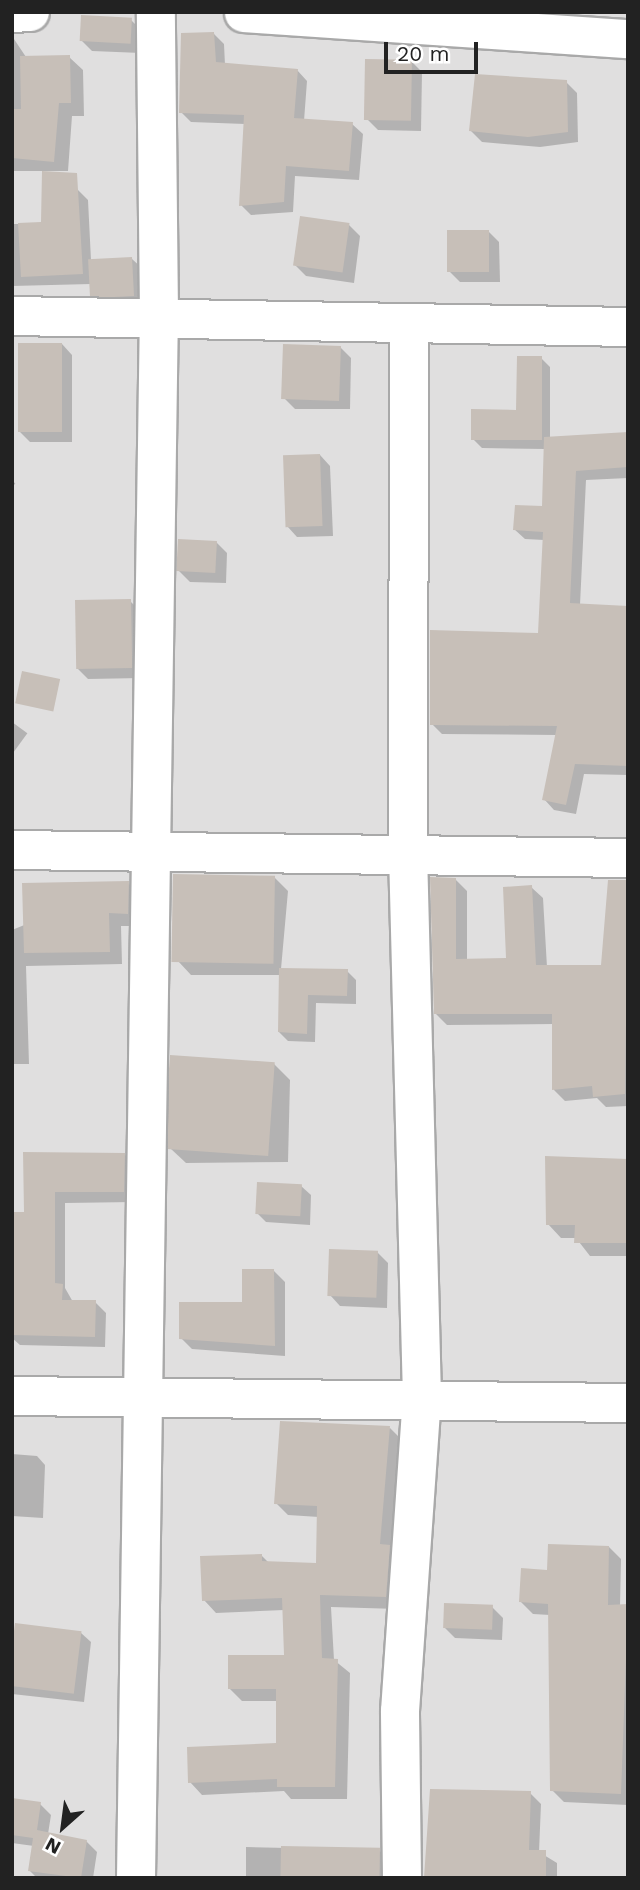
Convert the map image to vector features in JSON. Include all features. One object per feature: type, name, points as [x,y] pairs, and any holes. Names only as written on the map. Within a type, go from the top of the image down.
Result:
[{"type":"street","points":[[12,13],[30,12]]},
{"type":"street","points":[[136,1878],[144,1396],[148,851],[159,315],[156,12]]},
{"type":"street","points":[[234,13],[628,39]]},
{"type":"street","points":[[12,316],[159,315],[409,326],[628,327]]},
{"type":"street","points":[[401,1878],[400,1711],[422,1398],[408,853],[409,326]]},
{"type":"street","points":[[12,850],[408,853],[628,858]]},
{"type":"street","points":[[12,1396],[422,1398],[628,1404]]},
{"type":"shaded area","points":[[12,12],[628,12],[628,1878],[12,1878]]},
{"type":"building","points":[[81,15],[132,18],[131,44],[80,41]]},
{"type":"building","points":[[214,32],[216,62],[298,69],[294,118],[353,122],[349,171],[286,166],[284,202],[239,206],[244,115],[179,113],[181,33]]},
{"type":"building","points":[[70,55],[71,103],[59,103],[54,162],[12,158],[12,109],[21,109],[20,56]]},
{"type":"building","points":[[365,59],[412,60],[411,121],[364,120]]},
{"type":"building","points":[[475,74],[567,80],[568,132],[528,137],[469,131]]},
{"type":"building","points":[[42,171],[77,173],[83,274],[21,277],[18,223],[41,222]]},
{"type":"building","points":[[300,216],[350,223],[343,272],[293,266]]},
{"type":"building","points":[[447,230],[489,230],[489,272],[447,272]]},
{"type":"building","points":[[132,257],[134,296],[90,298],[88,259]]},
{"type":"building","points":[[18,343],[62,343],[62,432],[18,432]]},
{"type":"building","points":[[283,344],[341,346],[339,401],[281,399]]},
{"type":"building","points":[[517,356],[542,356],[542,440],[471,440],[471,409],[516,410]]},
{"type":"building","points":[[628,432],[628,467],[576,471],[570,603],[628,606],[628,766],[575,764],[566,805],[542,800],[557,726],[430,725],[430,630],[538,633],[543,532],[513,530],[515,505],[542,506],[544,437]]},
{"type":"building","points":[[320,454],[323,526],[286,527],[283,455]]},
{"type":"building","points":[[178,539],[217,541],[215,573],[176,571]]},
{"type":"building","points":[[131,599],[132,668],[76,669],[75,600]]},
{"type":"building","points":[[22,671],[60,679],[53,711],[15,703]]},
{"type":"building","points":[[173,874],[275,876],[273,964],[171,962]]},
{"type":"building","points":[[430,877],[456,878],[456,959],[506,958],[503,887],[532,885],[536,965],[601,965],[608,880],[628,880],[625,1094],[593,1097],[592,1086],[552,1090],[552,1014],[434,1014]]},
{"type":"building","points":[[129,881],[128,914],[109,913],[110,952],[24,953],[22,883]]},
{"type":"building","points":[[279,968],[348,969],[347,996],[308,995],[307,1034],[278,1032]]},
{"type":"building","points":[[170,1055],[275,1062],[268,1156],[163,1149]]},
{"type":"building","points":[[23,1152],[125,1153],[124,1192],[55,1192],[55,1283],[63,1284],[62,1300],[96,1300],[95,1337],[12,1335],[12,1212],[24,1212]]},
{"type":"building","points":[[545,1156],[628,1159],[628,1243],[574,1243],[575,1225],[546,1225]]},
{"type":"building","points":[[257,1182],[302,1184],[300,1216],[255,1214]]},
{"type":"building","points":[[329,1249],[378,1251],[376,1298],[327,1296]]},
{"type":"building","points":[[242,1269],[274,1269],[275,1346],[179,1339],[179,1302],[242,1302]]},
{"type":"building","points":[[280,1421],[390,1426],[380,1544],[390,1545],[386,1597],[320,1595],[322,1658],[338,1659],[335,1787],[277,1787],[277,1779],[188,1783],[187,1747],[276,1743],[276,1689],[228,1689],[228,1655],[284,1655],[282,1598],[202,1601],[200,1556],[262,1554],[262,1561],[316,1563],[317,1506],[274,1504]]},
{"type":"building","points":[[548,1544],[609,1546],[608,1605],[628,1604],[621,1794],[550,1791],[548,1604],[519,1602],[521,1568],[547,1570]]},
{"type":"building","points":[[444,1603],[493,1605],[492,1630],[443,1628]]},
{"type":"building","points":[[15,1623],[82,1631],[74,1694],[12,1686]]},
{"type":"building","points":[[430,1789],[531,1791],[529,1850],[546,1850],[546,1878],[424,1878]]},
{"type":"building","points":[[12,1798],[41,1802],[37,1830],[87,1840],[81,1878],[28,1871],[33,1838],[12,1835]]},
{"type":"building","points":[[281,1846],[380,1848],[379,1878],[280,1878]]}]
